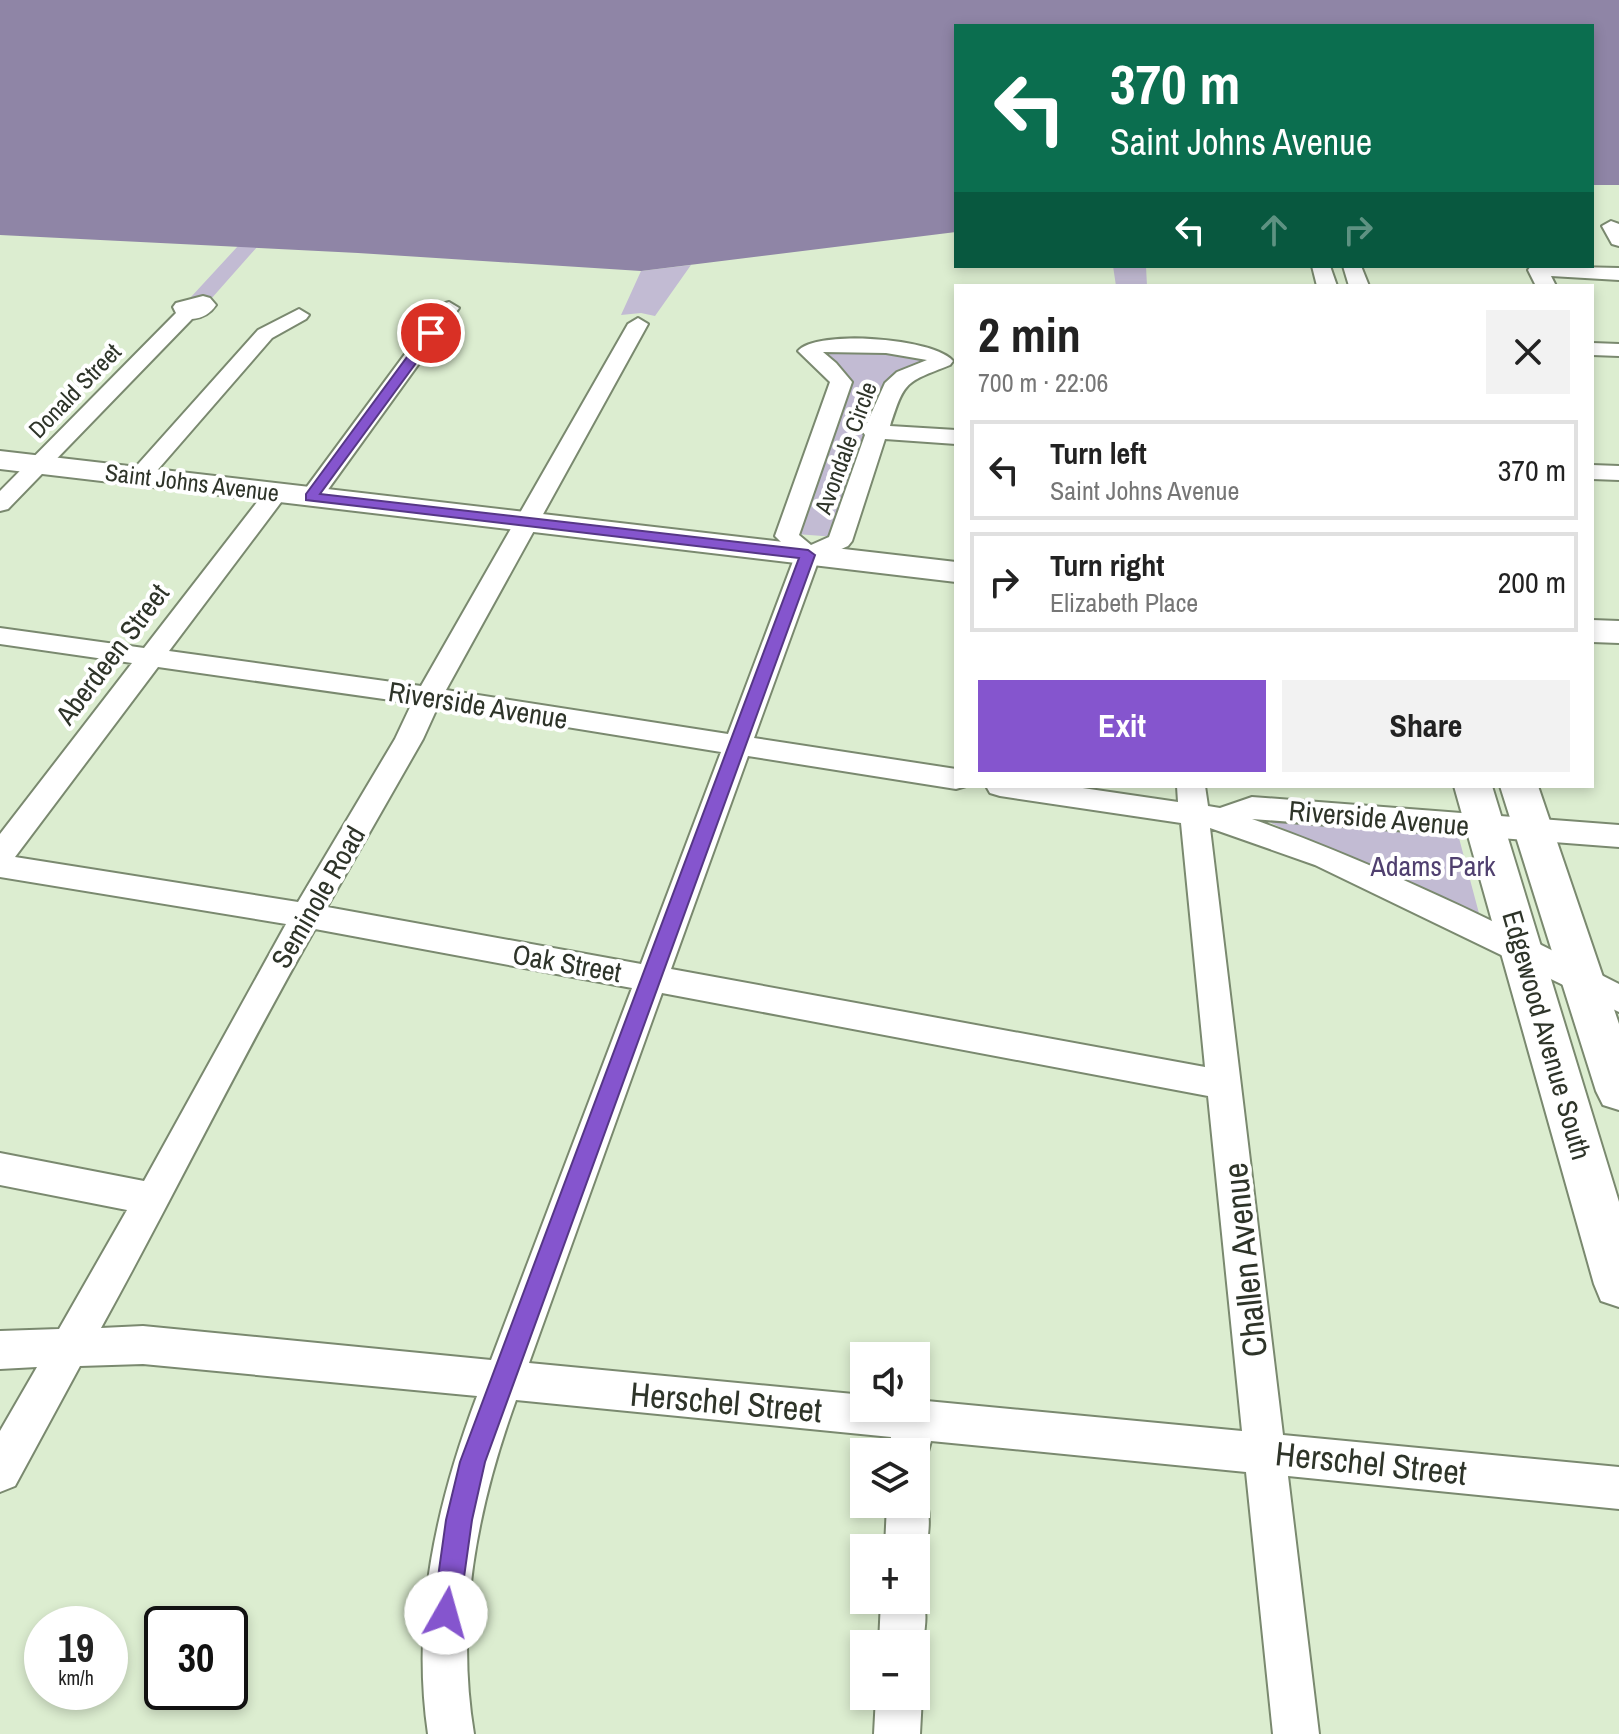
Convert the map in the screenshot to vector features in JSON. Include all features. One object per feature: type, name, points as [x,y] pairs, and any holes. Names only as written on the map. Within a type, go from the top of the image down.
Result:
[{"type":"main road","name":"Saint Johns Avenue","points":[[0,460],[954,572]]},
{"type":"main road","points":[[1594,631],[1619,632]]},
{"type":"main road","name":"Edgewood Avenue South","points":[[1474,788],[1619,1284]]},
{"type":"main road","name":"Edgewood Avenue South","points":[[1520,788],[1533,829],[1602,991],[1619,1091]]},
{"type":"street","points":[[1542,278],[1619,274]]},
{"type":"street","points":[[311,497],[449,308]]},
{"type":"street","name":"Donald Street","points":[[0,504],[186,314]]},
{"type":"street","points":[[139,477],[265,334],[299,315]]},
{"type":"street","name":"Seminole Road","points":[[0,1471],[153,1199],[258,999],[409,739],[429,696],[638,324]]},
{"type":"street","name":"Avondale Circle","points":[[821,346],[936,354],[943,361],[904,376],[892,387],[874,432],[840,541],[808,555],[787,536],[841,382],[829,367],[808,351],[821,346]]},
{"type":"street","points":[[1594,349],[1619,350]]},
{"type":"street","points":[[874,432],[954,437]]},
{"type":"street","points":[[1594,472],[1619,473]]},
{"type":"street","name":"Aberdeen Street","points":[[0,855],[276,493]]},
{"type":"street","points":[[451,1734],[446,1709],[443,1651],[447,1597],[459,1520],[473,1462],[808,555]]},
{"type":"street","name":"Riverside Avenue","points":[[0,636],[429,696],[954,779]]},
{"type":"street","name":"Riverside Avenue","points":[[1019,788],[1202,807],[1252,807],[1619,836]]},
{"type":"street","points":[[1202,807],[1326,857],[1490,933],[1602,991]]},
{"type":"street","name":"Challen Avenue","points":[[1202,807],[1226,1085],[1296,1734]]},
{"type":"street","name":"Oak Street","points":[[0,866],[307,915],[1226,1085]]},
{"type":"street","points":[[0,1169],[153,1199]]},
{"type":"street","name":"Herschel Street","points":[[0,1350],[143,1345],[501,1382],[911,1435],[1266,1452],[1619,1488]]},
{"type":"street","points":[[897,1734],[898,1710]]},
{"type":"green space","points":[[238,246],[257,247],[211,299],[191,297]]},
{"type":"green space","points":[[691,265],[655,316],[641,313],[621,315],[641,271]]},
{"type":"green space","points":[[1113,268],[1146,268],[1147,284],[1116,284]]},
{"type":"green space","points":[[833,349],[919,355],[928,362],[894,375],[885,382],[836,537],[796,534],[848,379],[824,358],[825,352]]},
{"type":"green space","name":"Adams Park","points":[[1252,814],[1459,838],[1481,921]]},
{"type":"shaded area","points":[[0,0],[1619,0],[1619,185],[1594,185],[1594,24],[954,24],[954,232],[641,271],[0,235]]},
{"type":"route","points":[[431,333],[311,497],[808,555],[473,1462],[459,1520],[446,1613]]}]
